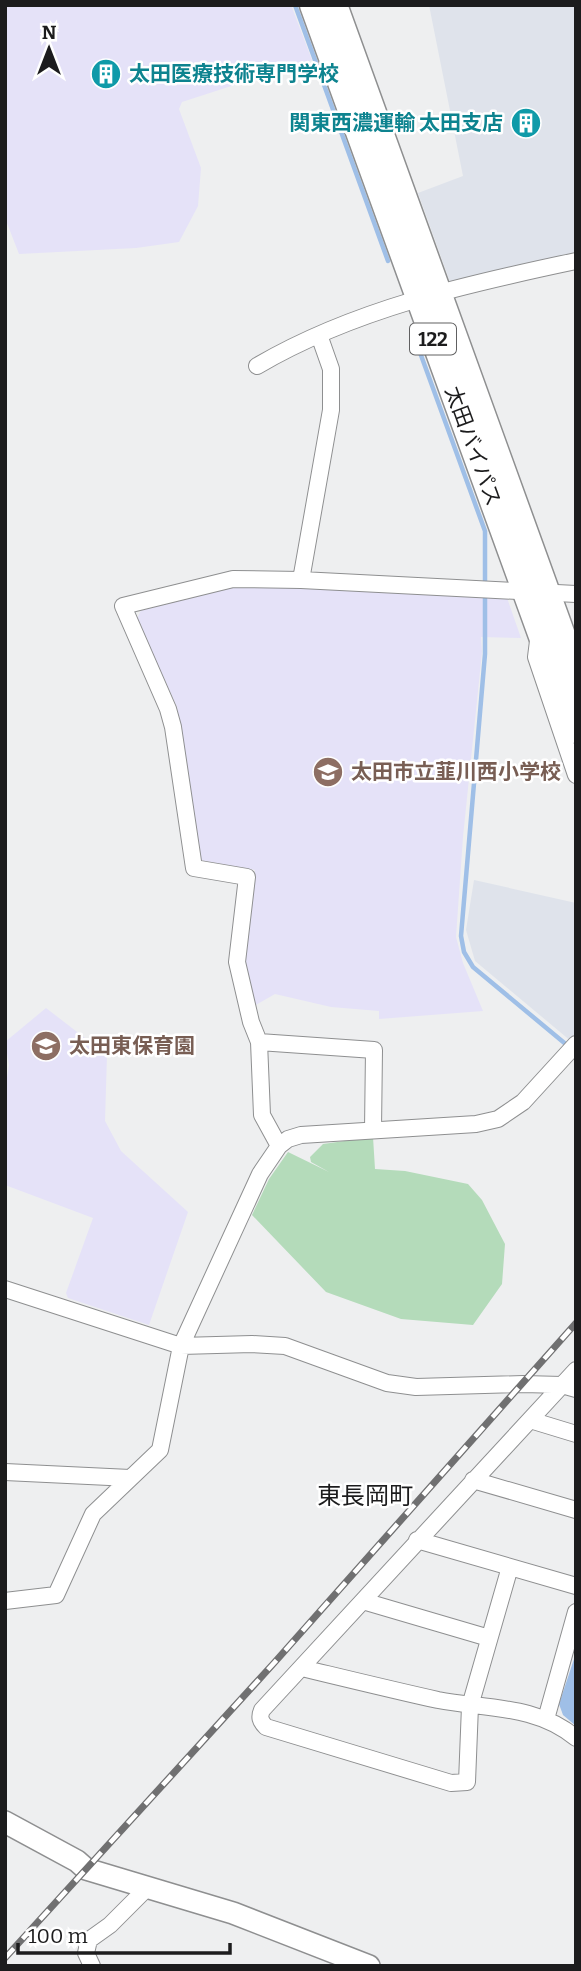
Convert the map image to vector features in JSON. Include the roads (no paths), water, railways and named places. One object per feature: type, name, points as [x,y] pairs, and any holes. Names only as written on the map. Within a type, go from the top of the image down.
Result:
[{"type":"highway","name":"太田バイパス","points":[[313,5],[429,296]]},
{"type":"highway","name":"太田バイパス","points":[[334,5],[429,296],[536,592],[570,648],[576,674]]},
{"type":"highway","name":"太田バイパス","points":[[536,592],[541,634],[576,730]]},
{"type":"main road","points":[[5,1822],[77,1861],[86,1869],[233,1913],[369,1966]]},
{"type":"street","points":[[257,366],[319,335],[429,296],[482,281],[576,261]]},
{"type":"street","points":[[301,580],[331,410],[331,369],[319,335]]},
{"type":"street","points":[[279,1146],[262,1115],[259,1042],[251,1022],[237,962],[247,877],[194,868],[173,727],[168,709],[123,606],[233,579],[576,594]]},
{"type":"street","points":[[541,634],[536,657],[576,775]]},
{"type":"street","points":[[259,1042],[374,1050],[373,1129]]},
{"type":"street","points":[[5,1601],[56,1595],[93,1514],[160,1450],[181,1346],[260,1174],[279,1146],[288,1139],[301,1135],[476,1124],[498,1119],[523,1102],[573,1047]]},
{"type":"street","points":[[5,1289],[181,1346],[252,1343],[285,1346],[387,1383],[416,1387],[523,1384],[569,1387]]},
{"type":"street","points":[[510,1567],[470,1706],[467,1782],[451,1783],[266,1727],[259,1716],[473,1480],[530,1420],[569,1387],[576,1370]]},
{"type":"street","points":[[530,1420],[576,1434]]},
{"type":"street","points":[[5,1472],[130,1478]]},
{"type":"street","points":[[473,1480],[576,1510]]},
{"type":"street","points":[[417,1540],[576,1586]]},
{"type":"street","points":[[363,1601],[489,1638]]},
{"type":"street","points":[[546,1719],[576,1612]]},
{"type":"street","points":[[302,1668],[470,1706],[520,1710],[546,1719],[576,1738]]},
{"type":"street","points":[[92,1966],[86,1953],[89,1940],[110,1925],[147,1888]]},
{"type":"water","points":[[576,1653],[576,1726],[563,1715],[559,1704]]},
{"type":"waterway","points":[[295,5],[388,261]]},
{"type":"waterway","points":[[418,347],[485,531],[485,654],[461,936],[464,952],[473,967],[568,1046]]},
{"type":"railway","points":[[5,1958],[274,1663],[576,1323]]},
{"type":"place","name":"太田医療技術専門学校","points":[[106,74]]},
{"type":"place","name":"関東西濃運輸 太田支店","points":[[526,123]]},
{"type":"place","name":"太田市立韮川西小学校","points":[[328,772]]},
{"type":"place","name":"太田東保育園","points":[[46,1046]]},
{"type":"district","name":"東長岡町","points":[[365,1496]]}]
